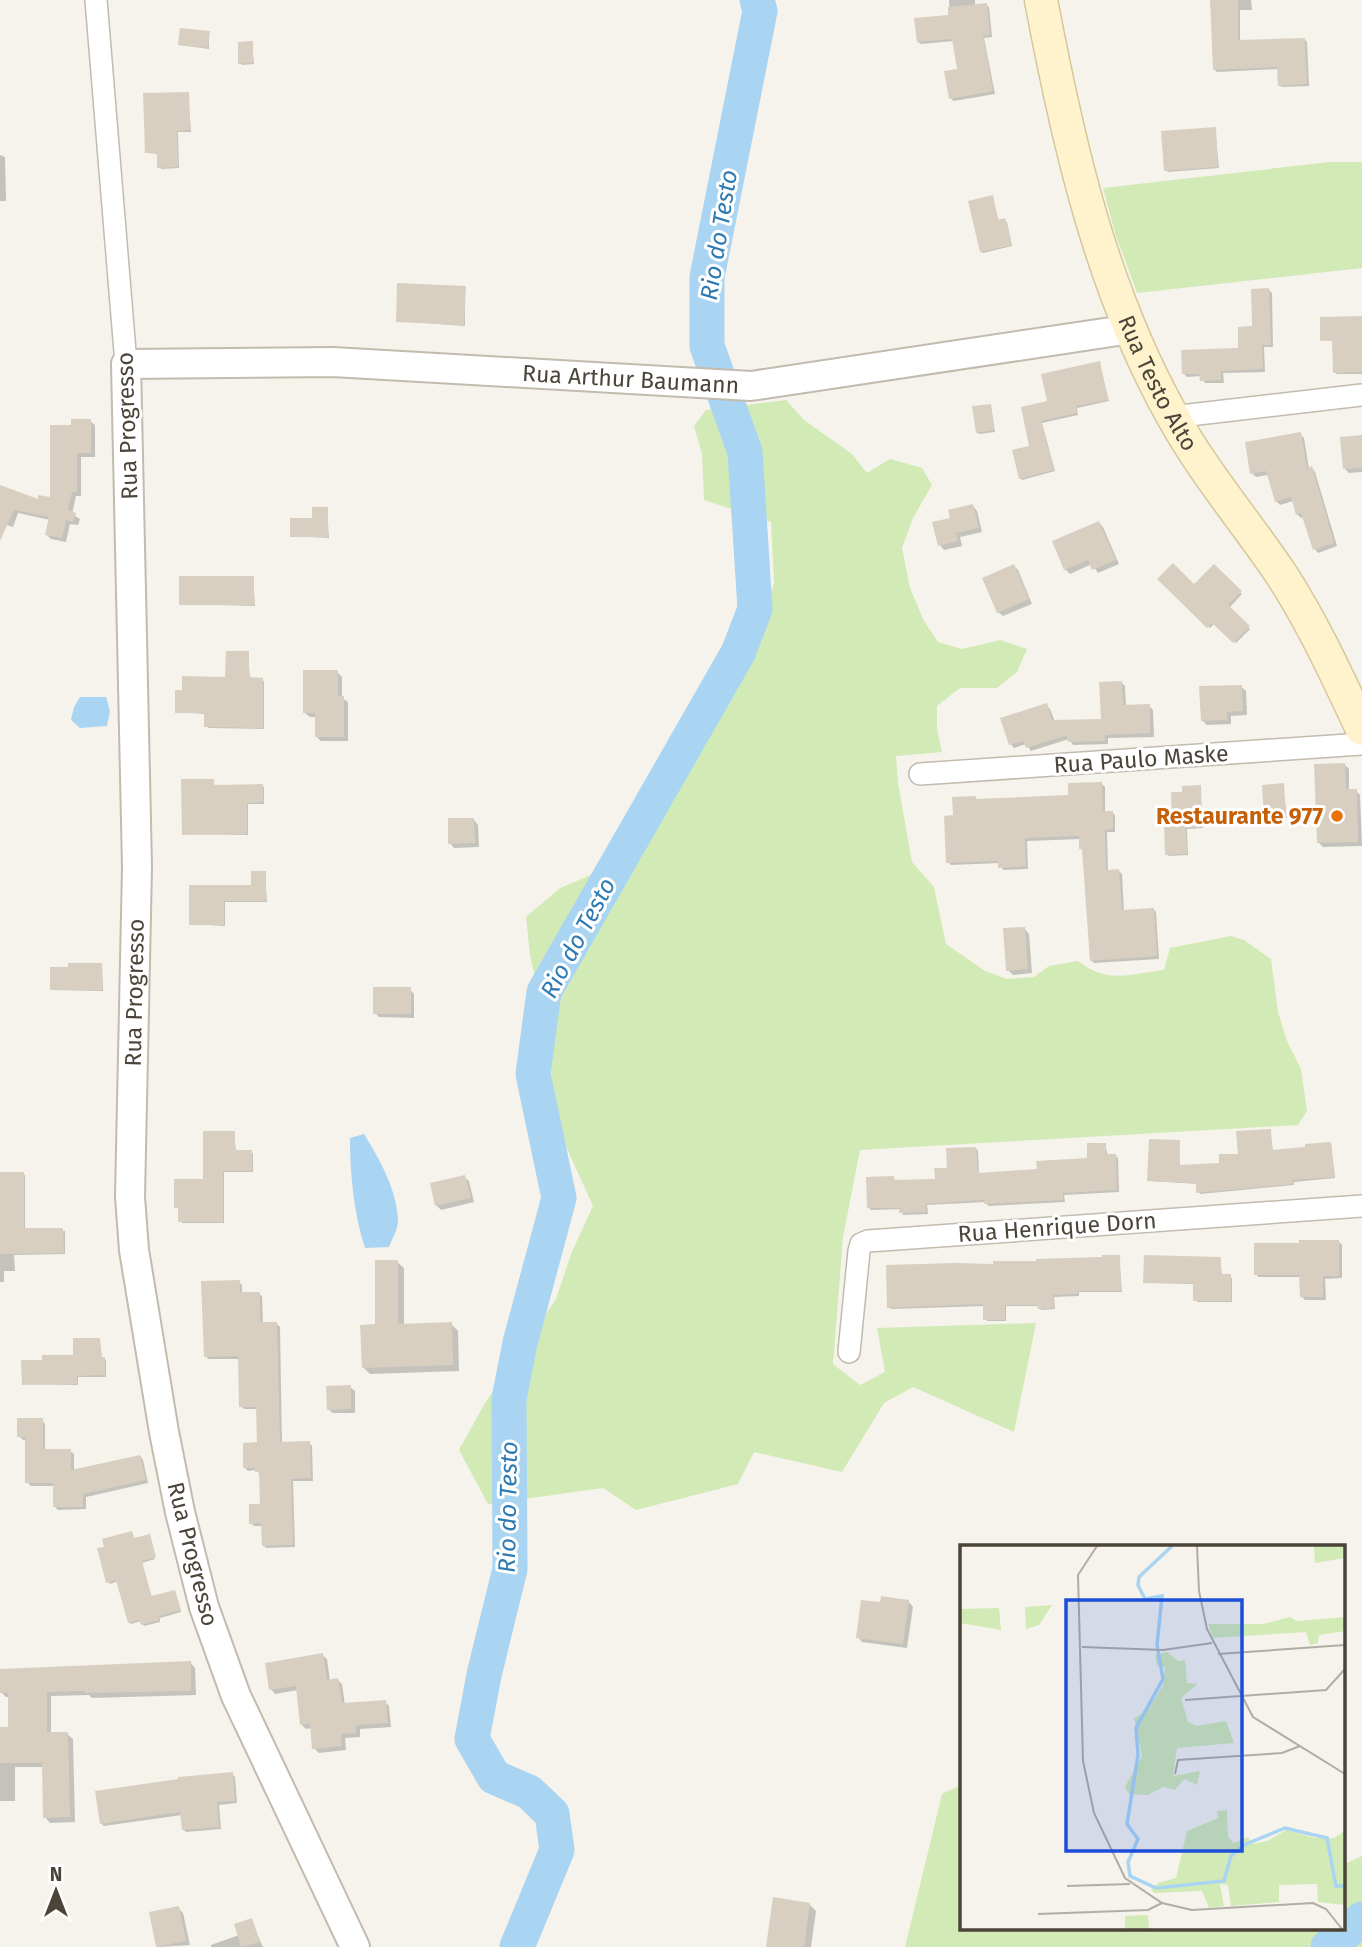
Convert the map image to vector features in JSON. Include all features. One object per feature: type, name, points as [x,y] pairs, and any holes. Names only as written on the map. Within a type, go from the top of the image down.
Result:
[{"type":"main road","name":"Rua Testo Alto","points":[[1041,0],[1075,161],[1094,227],[1131,329],[1172,417],[1192,450],[1302,608],[1362,729]]},
{"type":"street","name":"Rua Progresso","points":[[96,0],[127,364],[136,867],[130,1198],[134,1250],[177,1499],[211,1629],[242,1708],[311,1849],[355,1947]]},
{"type":"street","name":"Rua Arthur Baumann","points":[[127,364],[333,362],[751,386],[1131,329]]},
{"type":"street","points":[[1172,417],[1362,395]]},
{"type":"street","name":"Rua Paulo Maske","points":[[920,774],[1362,744]]},
{"type":"street","name":"Rua Henrique Dorn","points":[[849,1352],[859,1251],[861,1244],[868,1241],[1362,1206]]},
{"type":"green space","points":[[1330,162],[1362,162],[1362,268],[1137,293],[1115,233],[1103,188]]},
{"type":"green space","points":[[786,400],[804,420],[852,454],[867,473],[890,459],[922,468],[932,485],[913,518],[902,548],[910,588],[924,621],[938,642],[962,649],[1000,640],[1027,649],[1017,672],[997,688],[960,688],[937,706],[937,729],[942,752],[896,756],[912,862],[934,887],[946,944],[985,971],[1007,979],[1034,977],[1049,966],[1078,961],[1099,973],[1109,975],[1164,970],[1170,948],[1231,936],[1244,940],[1271,959],[1278,1012],[1287,1041],[1301,1069],[1307,1111],[1298,1125],[860,1150],[843,1237],[833,1364],[860,1385],[885,1372],[877,1328],[1036,1323],[1014,1432],[913,1387],[884,1403],[842,1472],[754,1452],[738,1484],[636,1510],[603,1488],[488,1504],[459,1450],[485,1403],[556,1299],[571,1254],[593,1206],[563,1140],[552,1085],[549,1041],[530,955],[526,917],[560,888],[639,855],[709,729],[753,657],[774,583],[771,522],[704,500],[702,454],[694,426],[706,410]]},
{"type":"green space","points":[[960,1785],[960,1930],[1344,1930],[1344,1865],[1362,1856],[1362,1947],[905,1947],[942,1794]]},
{"type":"water","points":[[80,697],[106,697],[110,711],[107,726],[80,728],[71,720]]},
{"type":"water","points":[[364,1134],[382,1165],[395,1198],[398,1224],[389,1247],[365,1248],[358,1222],[350,1138]]},
{"type":"building","points":[[1210,0],[1238,0],[1238,40],[1305,38],[1307,84],[1278,86],[1277,67],[1213,70]]},
{"type":"building","points":[[987,3],[990,35],[983,36],[993,91],[949,99],[944,71],[957,69],[952,39],[917,42],[914,18],[948,15],[948,7]]},
{"type":"building","points":[[180,28],[210,31],[208,48],[178,45]]},
{"type":"building","points":[[253,41],[253,63],[238,64],[238,42]]},
{"type":"building","points":[[189,92],[190,130],[177,131],[178,167],[157,168],[157,153],[145,153],[143,93]]},
{"type":"building","points":[[1216,127],[1218,167],[1164,171],[1161,131]]},
{"type":"building","points":[[993,195],[998,220],[1005,218],[1012,245],[980,252],[968,201]]},
{"type":"building","points":[[397,283],[466,286],[464,325],[396,322]]},
{"type":"building","points":[[1269,288],[1271,345],[1262,345],[1263,369],[1221,371],[1221,380],[1200,381],[1199,374],[1182,374],[1181,350],[1238,348],[1238,327],[1252,326],[1251,289]]},
{"type":"building","points":[[1362,316],[1362,372],[1333,373],[1332,340],[1320,341],[1320,317]]},
{"type":"building","points":[[1100,361],[1108,400],[1076,406],[1077,413],[1041,421],[1054,470],[1019,479],[1012,450],[1029,446],[1021,407],[1047,401],[1041,374]]},
{"type":"building","points":[[991,404],[994,430],[976,433],[972,406]]},
{"type":"building","points":[[71,419],[91,419],[91,453],[77,453],[77,492],[72,492],[68,510],[76,513],[73,522],[66,520],[62,538],[45,535],[49,517],[14,510],[0,541],[0,485],[38,499],[38,495],[50,497],[50,425],[71,425]]},
{"type":"building","points":[[1301,432],[1307,468],[1312,466],[1334,543],[1313,550],[1301,513],[1296,515],[1291,497],[1275,502],[1266,471],[1250,474],[1245,442]]},
{"type":"building","points":[[1362,435],[1362,468],[1343,469],[1340,437]]},
{"type":"building","points":[[973,504],[979,528],[956,533],[958,541],[938,546],[932,522],[950,518],[948,510]]},
{"type":"building","points":[[312,507],[328,507],[328,537],[290,537],[290,518],[312,518]]},
{"type":"building","points":[[1099,521],[1116,560],[1092,570],[1088,560],[1064,570],[1052,541]]},
{"type":"building","points":[[1173,563],[1194,584],[1214,564],[1242,591],[1228,605],[1250,626],[1233,643],[1212,623],[1207,628],[1157,579]]},
{"type":"building","points":[[1014,564],[1029,599],[997,613],[982,578]]},
{"type":"building","points":[[179,576],[254,576],[254,605],[179,605]]},
{"type":"building","points":[[226,651],[249,651],[249,677],[263,678],[263,728],[204,727],[204,713],[175,713],[175,690],[182,690],[182,676],[225,677]]},
{"type":"building","points":[[303,670],[338,670],[338,696],[344,696],[344,737],[315,737],[315,713],[303,713]]},
{"type":"building","points":[[1122,681],[1123,705],[1150,704],[1150,733],[1105,735],[1105,741],[1068,742],[1067,735],[1026,748],[1023,741],[1009,745],[1000,718],[1047,703],[1052,720],[1101,719],[1099,682]]},
{"type":"building","points":[[1242,685],[1243,711],[1227,712],[1227,720],[1201,721],[1199,686]]},
{"type":"building","name":"Restaurante 977","points":[[1345,763],[1346,789],[1357,789],[1358,842],[1317,843],[1314,764]]},
{"type":"building","points":[[181,779],[214,779],[214,785],[263,784],[263,802],[247,803],[247,834],[182,835]]},
{"type":"building","points":[[1102,782],[1103,811],[1113,811],[1113,829],[1105,830],[1106,870],[1119,869],[1122,910],[1154,908],[1157,956],[1090,961],[1079,836],[1025,838],[1026,866],[998,868],[998,861],[946,863],[944,816],[953,815],[952,797],[976,796],[976,799],[1068,795],[1068,783]]},
{"type":"building","points":[[1284,783],[1286,817],[1264,819],[1262,785]]},
{"type":"building","points":[[1201,785],[1202,827],[1186,828],[1187,854],[1165,855],[1164,824],[1172,824],[1171,792],[1182,792],[1182,786]]},
{"type":"building","points":[[448,818],[474,818],[475,843],[448,844]]},
{"type":"building","points":[[251,871],[266,871],[266,901],[224,901],[224,925],[189,925],[189,885],[251,885]]},
{"type":"building","points":[[1025,927],[1028,969],[1006,971],[1003,928]]},
{"type":"building","points":[[68,963],[102,963],[102,990],[50,990],[50,967],[68,967]]},
{"type":"building","points":[[373,987],[411,987],[411,1014],[373,1014]]},
{"type":"building","points":[[1271,1129],[1272,1150],[1331,1142],[1334,1177],[1293,1180],[1293,1184],[1196,1193],[1196,1183],[1147,1181],[1149,1139],[1180,1140],[1179,1165],[1219,1163],[1219,1154],[1238,1154],[1236,1131]]},
{"type":"building","points":[[203,1131],[235,1131],[235,1150],[252,1150],[252,1171],[223,1171],[223,1222],[178,1222],[178,1208],[174,1208],[174,1179],[203,1179]]},
{"type":"building","points":[[1087,1143],[1106,1143],[1106,1154],[1116,1154],[1117,1190],[1063,1193],[1063,1200],[984,1204],[984,1200],[926,1204],[926,1212],[899,1213],[899,1208],[867,1208],[866,1177],[894,1176],[894,1180],[935,1179],[934,1168],[947,1168],[946,1148],[976,1147],[978,1173],[1037,1169],[1036,1161],[1087,1158]]},
{"type":"building","points":[[0,1172],[24,1172],[24,1228],[63,1228],[64,1253],[0,1254]]},
{"type":"building","points":[[465,1175],[471,1198],[435,1206],[430,1183]]},
{"type":"building","points":[[1299,1240],[1339,1240],[1339,1276],[1323,1276],[1323,1297],[1300,1297],[1299,1275],[1254,1275],[1254,1243],[1299,1243]]},
{"type":"building","points":[[1120,1255],[1121,1291],[1078,1291],[1078,1294],[1053,1295],[1054,1308],[1005,1305],[1005,1320],[983,1320],[983,1304],[887,1308],[886,1265],[993,1264],[993,1261],[1036,1261]]},
{"type":"building","points":[[1144,1255],[1221,1257],[1221,1274],[1231,1274],[1231,1301],[1193,1301],[1193,1283],[1143,1283]]},
{"type":"building","points":[[375,1260],[398,1260],[398,1324],[452,1322],[453,1365],[362,1368],[360,1325],[375,1324]]},
{"type":"building","points":[[240,1280],[240,1292],[260,1292],[260,1322],[277,1322],[280,1442],[310,1441],[311,1478],[291,1479],[293,1545],[262,1546],[261,1523],[249,1524],[249,1504],[260,1504],[259,1472],[255,1472],[255,1468],[243,1468],[243,1443],[257,1442],[256,1407],[239,1407],[238,1356],[204,1357],[201,1281]]},
{"type":"building","points":[[73,1338],[100,1338],[101,1357],[105,1357],[105,1375],[77,1376],[77,1384],[22,1385],[21,1360],[42,1360],[42,1355],[73,1355]]},
{"type":"building","points":[[351,1385],[351,1409],[327,1410],[326,1386]]},
{"type":"building","points":[[17,1418],[43,1418],[43,1449],[71,1449],[71,1470],[140,1455],[146,1480],[83,1494],[83,1507],[53,1507],[53,1483],[25,1483],[25,1437],[17,1437]]},
{"type":"building","points":[[132,1531],[134,1538],[150,1534],[156,1557],[142,1561],[151,1596],[175,1590],[181,1610],[159,1616],[160,1620],[141,1625],[139,1620],[128,1623],[116,1580],[106,1583],[97,1548],[104,1547],[102,1539]]},
{"type":"building","points":[[881,1596],[909,1600],[903,1644],[856,1638],[861,1600],[880,1602]]},
{"type":"building","points":[[323,1653],[327,1680],[338,1678],[342,1703],[386,1700],[388,1723],[356,1725],[356,1733],[341,1734],[342,1746],[312,1749],[310,1724],[300,1725],[296,1686],[269,1690],[265,1663]]},
{"type":"building","points":[[191,1661],[191,1691],[47,1692],[47,1732],[68,1732],[70,1817],[43,1818],[42,1763],[0,1763],[0,1727],[8,1727],[8,1693],[0,1693],[0,1669]]},
{"type":"building","points":[[233,1772],[235,1801],[217,1802],[219,1827],[182,1830],[180,1812],[100,1824],[95,1791],[178,1777]]},
{"type":"building","points":[[773,1897],[810,1903],[804,1947],[766,1947]]},
{"type":"building","points":[[179,1906],[186,1941],[156,1947],[149,1912]]},
{"type":"building","points":[[252,1918],[260,1942],[241,1947],[234,1924]]},
{"type":"waterway","name":"Rio do Testo","points":[[517,1947],[557,1850],[552,1814],[529,1792],[494,1777],[472,1739],[484,1675],[510,1569],[509,1399],[520,1343],[559,1198],[533,1074],[544,992],[738,653],[755,609],[745,452],[707,346],[707,277],[760,11],[757,0]]},
{"type":"waterway","name":"Rio do Testo","points":[[1328,1947],[1362,1919]]},
{"type":"place","name":"Restaurante 977","points":[[1337,816]]}]
